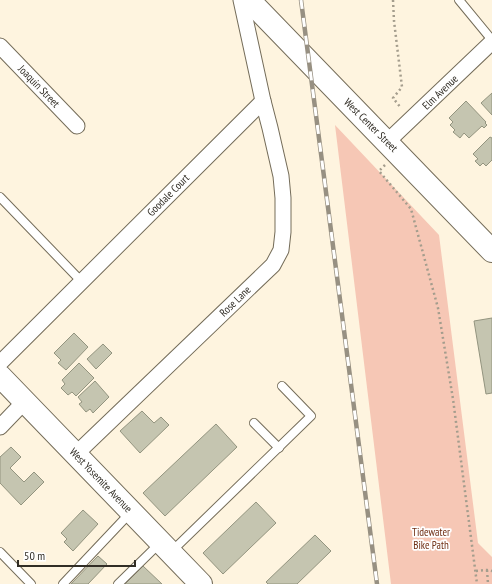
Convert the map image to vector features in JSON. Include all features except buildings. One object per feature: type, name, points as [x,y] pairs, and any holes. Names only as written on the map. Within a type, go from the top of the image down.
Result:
[{"type":"street","points":[[241,0],[263,101]]},
{"type":"street","name":"West Center Street","points":[[249,0],[491,248]]},
{"type":"street","name":"Elm Avenue","points":[[392,147],[410,120],[492,41]]},
{"type":"street","name":"Joaquin Street","points":[[0,46],[77,126]]},
{"type":"street","name":"Goodale Court","points":[[0,363],[263,101]]},
{"type":"street","name":"Rose Lane","points":[[76,454],[273,265],[281,250],[283,232],[283,198],[281,176],[263,101]]},
{"type":"street","name":"West Yosemite Avenue","points":[[0,376],[199,583]]},
{"type":"street","points":[[0,427],[24,401]]},
{"type":"lane","points":[[459,0],[492,41]]},
{"type":"lane","points":[[0,197],[81,281]]},
{"type":"lane","points":[[118,584],[166,547],[278,448],[311,416],[282,386]]},
{"type":"lane","points":[[254,423],[278,448]]},
{"type":"lane","points":[[62,584],[132,512]]},
{"type":"lane","points":[[0,552],[31,584]]},
{"type":"path","points":[[393,0],[402,87],[393,98],[410,120]]},
{"type":"path","points":[[392,147],[379,171],[411,209],[438,308],[453,399],[477,584]]},
{"type":"path","points":[[487,570],[488,584]]},
{"type":"path","points":[[476,571],[492,571]]},
{"type":"green space","name":"Tidewater Bike Path","points":[[335,125],[439,235],[478,543],[492,557],[492,584],[391,584]]},
{"type":"railway","points":[[301,0],[377,584]]}]
